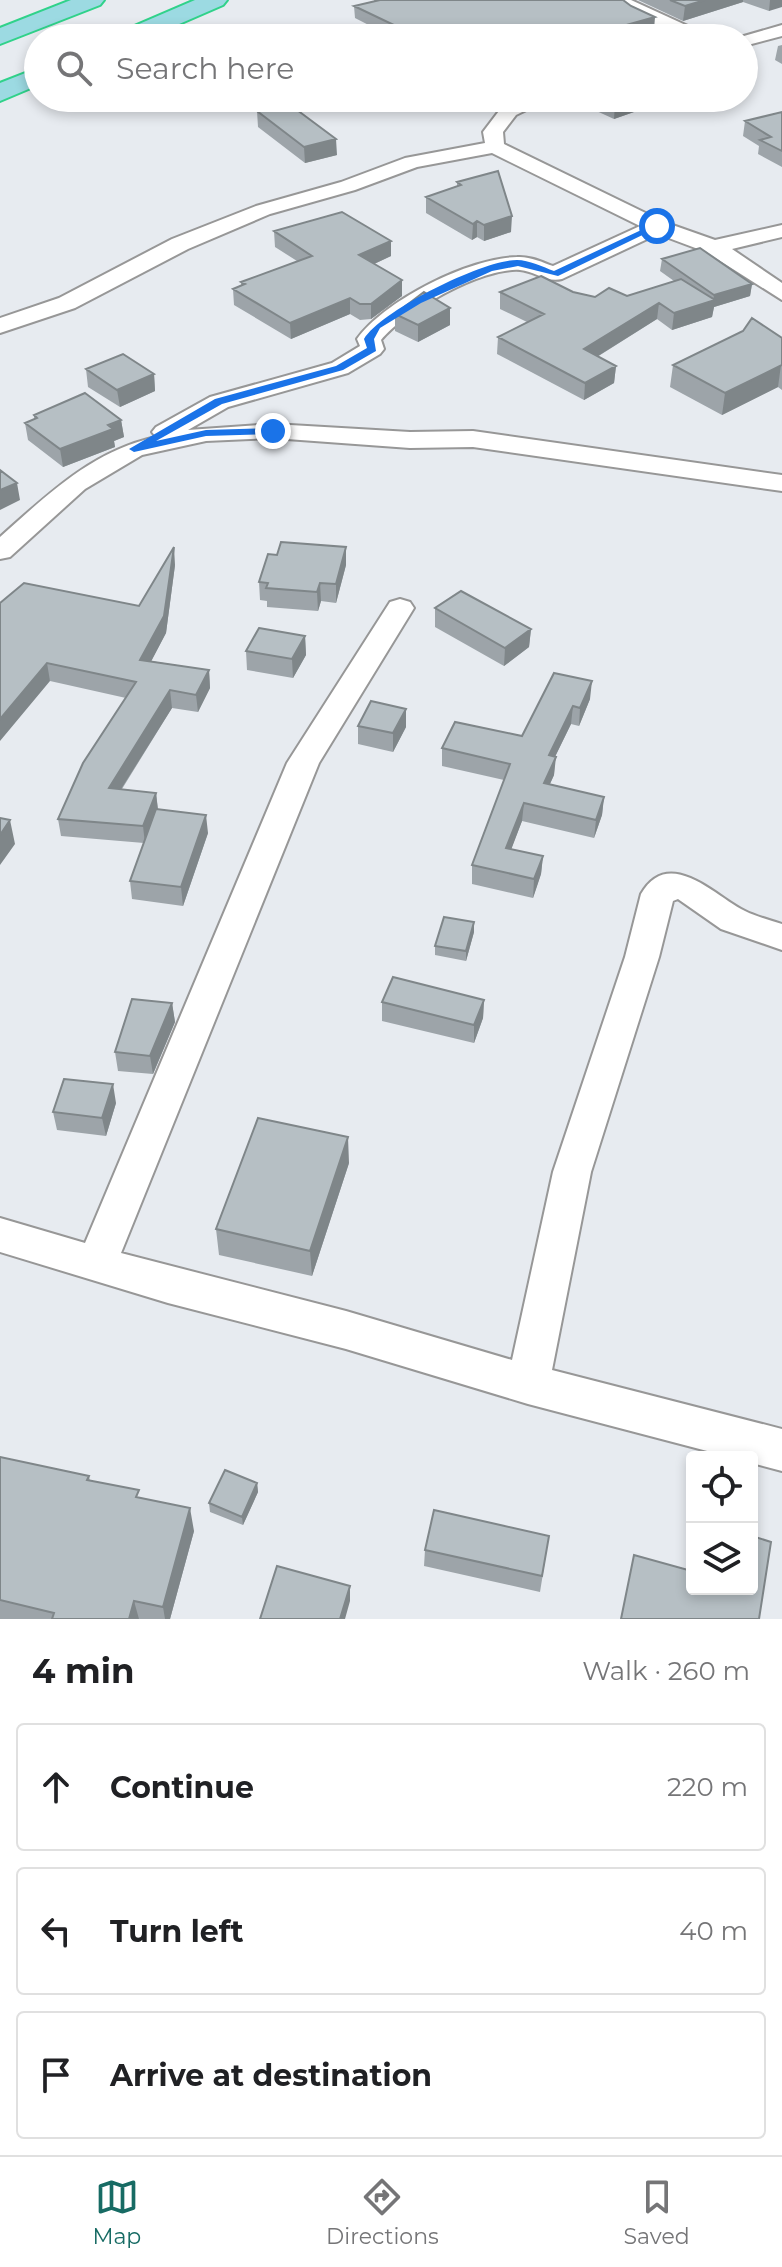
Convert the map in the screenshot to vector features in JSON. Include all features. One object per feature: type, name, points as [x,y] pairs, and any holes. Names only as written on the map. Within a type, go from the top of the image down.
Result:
[{"type":"highway","points":[[32,24],[92,0]]},
{"type":"highway","points":[[159,24],[215,0]]},
{"type":"highway","points":[[0,37],[24,27]]},
{"type":"highway","points":[[0,93],[24,82]]},
{"type":"street","points":[[619,0],[639,13],[668,24]]},
{"type":"street","points":[[758,37],[782,30]]},
{"type":"street","points":[[495,147],[491,138],[500,121],[511,112]]},
{"type":"street","points":[[0,326],[67,303],[180,244],[263,210],[348,186],[412,162],[495,147],[657,226],[714,247],[782,293]]},
{"type":"street","points":[[0,551],[76,483],[219,402],[340,368],[372,349],[369,339],[377,326],[418,301],[490,268],[518,263],[554,274],[657,226]]},
{"type":"street","points":[[714,247],[782,231]]},
{"type":"street","points":[[134,449],[206,433],[273,431],[410,440],[473,439],[782,483]]},
{"type":"street","points":[[97,1263],[303,763],[400,608]]},
{"type":"street","points":[[528,1384],[572,1172],[642,957],[658,894],[672,886],[686,888],[733,920],[782,937]]},
{"type":"street","points":[[3,1243],[97,1263],[168,1285],[346,1330],[528,1384],[782,1450]]},
{"type":"building","points":[[380,0],[623,0],[655,17],[630,24],[392,24],[354,6]]},
{"type":"building","points":[[670,0],[705,0],[685,6]]},
{"type":"building","points":[[258,112],[300,112],[336,139],[304,147]]},
{"type":"building","points":[[782,112],[782,151],[760,140],[771,137],[745,121]]},
{"type":"building","points":[[498,171],[512,216],[484,225],[477,221],[473,224],[426,197],[461,185],[457,182]]},
{"type":"building","points":[[342,212],[391,241],[359,255],[402,280],[371,304],[360,304],[350,298],[290,323],[233,289],[245,284],[241,282],[312,256],[274,231]]},
{"type":"building","points":[[700,248],[752,284],[714,295],[662,259]]},
{"type":"building","points":[[541,276],[573,292],[595,297],[609,288],[627,296],[681,279],[715,300],[674,313],[659,303],[584,349],[616,366],[585,383],[498,337],[544,314],[500,292]]},
{"type":"building","points":[[424,292],[450,308],[418,325],[395,314]]},
{"type":"building","points":[[752,318],[782,338],[782,365],[725,393],[673,365],[743,331]]},
{"type":"building","points":[[123,354],[154,374],[117,390],[86,369]]},
{"type":"building","points":[[85,393],[121,420],[108,425],[113,429],[60,449],[25,423],[37,418],[34,415]]},
{"type":"building","points":[[0,470],[17,483],[0,490]]},
{"type":"building","points":[[281,542],[346,547],[336,584],[320,583],[317,592],[266,588],[268,583],[259,582],[268,554],[277,555]]},
{"type":"building","points":[[174,547],[164,616],[140,660],[209,670],[196,695],[170,690],[109,788],[156,793],[143,826],[58,819],[83,763],[136,682],[47,663],[0,719],[0,603],[24,583],[139,606]]},
{"type":"building","points":[[461,591],[531,629],[505,648],[435,608]]},
{"type":"building","points":[[259,628],[305,636],[292,659],[246,651]]},
{"type":"building","points":[[554,673],[592,681],[580,708],[573,706],[549,755],[556,757],[544,783],[604,797],[596,820],[524,803],[506,848],[543,856],[534,879],[472,865],[510,764],[442,748],[455,722],[522,736]]},
{"type":"building","points":[[371,701],[406,709],[393,733],[358,726]]},
{"type":"building","points":[[156,809],[206,815],[181,887],[130,881]]},
{"type":"building","points":[[0,818],[10,820],[0,835]]},
{"type":"building","points":[[444,917],[474,922],[466,951],[435,946]]},
{"type":"building","points":[[393,977],[484,1000],[474,1025],[382,1002]]},
{"type":"building","points":[[132,999],[172,1003],[150,1056],[115,1052]]},
{"type":"building","points":[[64,1079],[113,1084],[102,1118],[53,1112]]},
{"type":"building","points":[[258,1118],[348,1137],[310,1251],[216,1229]]},
{"type":"building","points":[[0,1457],[89,1476],[87,1480],[139,1490],[136,1497],[190,1508],[163,1607],[134,1601],[129,1619],[52,1619],[54,1613],[0,1600]]},
{"type":"building","points":[[225,1470],[257,1483],[242,1517],[209,1503]]},
{"type":"building","points":[[434,1510],[549,1536],[542,1576],[425,1550]]},
{"type":"building","points":[[758,1538],[771,1542],[759,1619],[621,1619],[634,1555],[686,1569],[686,1595],[758,1595]]},
{"type":"building","points":[[277,1566],[350,1586],[340,1619],[260,1619]]},
{"type":"route","points":[[273,431],[206,433],[134,449],[219,402],[340,368],[372,349],[369,339],[377,326],[418,301],[490,268],[518,263],[554,274],[657,226]]}]
